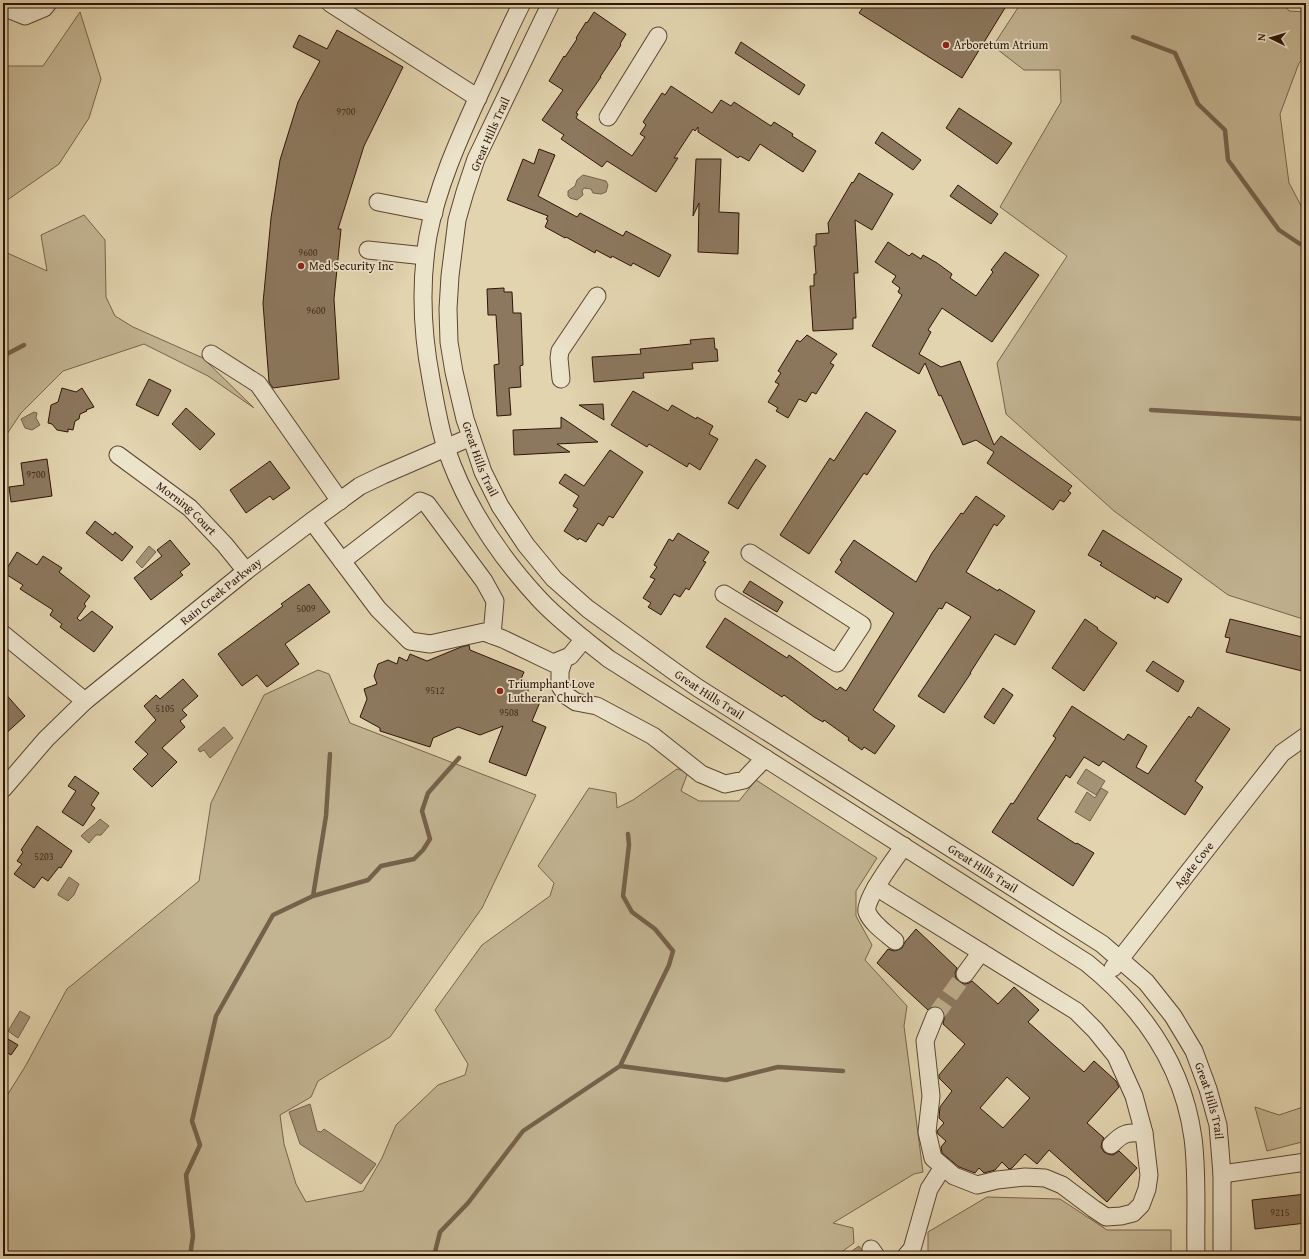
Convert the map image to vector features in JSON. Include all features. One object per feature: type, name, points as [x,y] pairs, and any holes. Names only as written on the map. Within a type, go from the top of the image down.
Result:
[{"type":"street","points":[[3,7],[25,16],[44,8],[48,3]]},
{"type":"street","points":[[330,3],[478,98]]},
{"type":"street","name":"Great Hills Trail","points":[[522,3],[455,151],[434,213],[425,256],[423,326],[432,385],[446,447],[462,487],[483,527],[513,568],[542,601],[608,659],[1087,963],[1106,978],[1131,1003],[1151,1028],[1165,1053],[1180,1086],[1188,1111],[1193,1138],[1195,1170],[1196,1256]]},
{"type":"street","name":"Great Hills Trail","points":[[551,3],[476,160],[465,192],[454,238],[450,276],[448,308],[449,342],[454,372],[471,436],[483,472],[500,506],[526,545],[554,579],[588,608],[698,688],[1102,944],[1151,987],[1173,1016],[1194,1052],[1208,1089],[1218,1125],[1222,1174],[1222,1256]]},
{"type":"street","points":[[608,117],[658,36]]},
{"type":"street","points":[[378,202],[434,213]]},
{"type":"street","points":[[429,234],[454,238]]},
{"type":"street","points":[[368,250],[425,256]]},
{"type":"street","points":[[561,379],[559,358],[560,351],[597,296]]},
{"type":"street","points":[[211,354],[258,384],[340,501]]},
{"type":"street","name":"Rain Creek Parkway","points":[[3,789],[46,739],[85,701],[246,571],[312,521],[360,486],[383,474],[471,436]]},
{"type":"street","name":"Morning Court","points":[[118,455],[190,508],[225,544],[246,571]]},
{"type":"street","points":[[342,561],[420,501],[427,504],[484,582],[495,602],[492,635]]},
{"type":"street","points":[[312,521],[378,609],[410,642],[430,644],[484,632],[503,639],[553,663],[570,656],[584,639]]},
{"type":"street","points":[[724,594],[837,663],[862,625],[750,553]]},
{"type":"street","points":[[3,634],[85,701]]},
{"type":"street","points":[[564,659],[560,671],[560,686],[567,696],[576,702],[597,706],[653,736],[701,774],[725,784],[744,780],[765,758]]},
{"type":"street","name":"Agate Cove","points":[[1106,978],[1282,753],[1306,736]]},
{"type":"street","points":[[895,941],[873,921],[867,911],[867,903],[904,846]]},
{"type":"street","points":[[876,887],[1076,1011],[1096,1030],[1116,1056],[1134,1096],[1144,1133],[1149,1175],[1148,1189],[1141,1205],[1133,1213],[1121,1216],[1106,1217],[1062,1185],[1045,1178],[1025,1177],[997,1180],[977,1185],[954,1176],[934,1158],[926,1132],[931,1096],[925,1041],[935,1016]]},
{"type":"street","points":[[964,974],[981,952]]},
{"type":"street","points":[[1111,1145],[1120,1137],[1130,1132],[1144,1133]]},
{"type":"street","points":[[1222,1174],[1306,1162]]},
{"type":"street","points":[[906,1256],[912,1249],[929,1189],[943,1166]]},
{"type":"shaded area","points":[[1021,3],[1283,3],[1289,11],[1306,12],[1306,56],[1299,63],[1280,114],[1289,183],[1306,215],[1306,620],[1228,595],[1114,511],[1006,414],[997,363],[1067,256],[1000,207],[1061,102],[1060,70],[1024,70],[993,46]]},
{"type":"shaded area","points":[[80,12],[101,79],[89,118],[59,164],[3,203],[3,66],[43,66]]},
{"type":"shaded area","points":[[583,175],[606,181],[608,185],[606,192],[601,194],[593,193],[591,189],[584,188],[582,191],[583,195],[577,200],[570,198],[568,196],[568,191],[575,186],[577,180]]},
{"type":"shaded area","points":[[84,215],[105,240],[106,297],[115,316],[133,327],[203,358],[254,408],[208,376],[144,344],[63,371],[21,413],[3,440],[3,251],[47,271],[41,235]]},
{"type":"shaded area","points":[[34,412],[37,413],[36,418],[40,425],[32,430],[25,428],[21,419]]},
{"type":"shaded area","points":[[149,546],[156,552],[142,568],[136,562]]},
{"type":"shaded area","points":[[318,670],[329,674],[350,723],[536,795],[482,908],[390,1037],[318,1081],[311,1097],[280,1115],[284,1144],[296,1184],[306,1202],[363,1191],[382,1158],[396,1125],[438,1085],[465,1075],[468,1064],[435,1010],[482,945],[550,896],[554,883],[538,866],[589,788],[616,793],[617,808],[633,800],[677,769],[688,772],[681,791],[699,801],[739,801],[756,780],[877,858],[856,891],[856,916],[872,945],[865,960],[907,1006],[904,1026],[923,1172],[914,1174],[833,1223],[853,1228],[854,1243],[836,1256],[3,1256],[3,1102],[26,1065],[67,989],[199,881],[211,803],[264,695]]},
{"type":"shaded area","points":[[224,727],[233,738],[210,758],[204,750],[200,752],[198,749]]},
{"type":"shaded area","points":[[1086,769],[1105,781],[1096,795],[1077,783]]},
{"type":"shaded area","points":[[1101,788],[1108,792],[1090,821],[1075,812],[1087,792],[1095,798]]},
{"type":"shaded area","points":[[100,819],[109,826],[101,835],[96,835],[89,843],[81,836]]},
{"type":"shaded area","points":[[69,877],[79,884],[74,895],[68,901],[58,894]]},
{"type":"shaded area","points":[[20,1011],[30,1017],[18,1038],[8,1031]]},
{"type":"shaded area","points":[[310,1104],[317,1131],[321,1132],[324,1129],[376,1164],[361,1184],[300,1144],[289,1112]]},
{"type":"shaded area","points":[[1306,1106],[1306,1141],[1267,1151],[1255,1107],[1279,1115]]},
{"type":"shaded area","points":[[987,1197],[1060,1199],[1107,1230],[1171,1230],[1171,1256],[928,1256],[928,1232]]},
{"type":"shaded area","points":[[859,1246],[866,1256],[845,1256]]},
{"type":"building","name":"Arboretum Atrium","points":[[866,3],[1008,3],[962,78],[859,13]]},
{"type":"building","points":[[594,12],[626,34],[620,44],[621,45],[601,77],[576,113],[578,114],[576,118],[632,156],[645,137],[640,134],[646,125],[643,122],[662,93],[665,95],[671,86],[712,113],[721,100],[731,106],[734,102],[771,126],[774,122],[793,134],[792,136],[816,151],[803,172],[760,144],[749,161],[740,156],[738,158],[698,132],[698,127],[695,131],[693,129],[674,158],[678,158],[656,192],[607,161],[602,167],[561,139],[564,135],[542,120],[563,90],[549,81],[564,56],[565,57],[577,39],[576,38],[586,22],[587,23]]},
{"type":"building","points":[[337,30],[403,67],[364,146],[338,229],[341,229],[334,299],[339,379],[273,388],[269,382],[263,303],[271,218],[280,160],[298,102],[320,61],[293,47],[299,35],[327,49]]},
{"type":"building","points":[[741,42],[805,85],[799,95],[735,53]]},
{"type":"building","points":[[959,108],[1012,143],[997,164],[946,128]]},
{"type":"building","points":[[882,132],[921,160],[913,170],[875,143]]},
{"type":"building","points":[[539,149],[555,155],[538,196],[577,217],[580,213],[623,236],[626,231],[671,255],[659,277],[633,263],[631,266],[596,250],[595,253],[566,237],[565,238],[545,227],[548,216],[507,200],[523,159],[534,164]]},
{"type":"building","points":[[696,159],[721,159],[719,212],[739,213],[738,254],[698,252],[699,203],[693,216]]},
{"type":"building","points":[[859,173],[893,194],[872,230],[855,220],[858,273],[854,273],[856,318],[853,318],[853,329],[813,331],[810,286],[814,286],[814,274],[816,274],[814,246],[816,246],[816,234],[829,233],[828,223],[852,182],[853,183]]},
{"type":"building","points":[[958,185],[998,214],[991,224],[950,196]]},
{"type":"building","points":[[888,242],[909,256],[912,253],[921,259],[923,255],[937,263],[952,274],[950,278],[976,296],[993,272],[991,270],[1005,252],[1039,275],[992,342],[942,308],[928,330],[931,332],[919,354],[941,367],[960,361],[994,445],[1001,436],[1072,486],[1068,491],[1071,493],[1064,502],[1060,500],[1053,510],[987,463],[994,452],[976,440],[963,445],[925,363],[919,374],[872,346],[902,295],[898,292],[900,288],[892,282],[896,276],[875,262]]},
{"type":"building","points":[[504,288],[504,292],[512,292],[513,313],[521,313],[523,365],[520,366],[521,387],[509,388],[511,415],[497,416],[494,365],[499,364],[496,315],[488,315],[487,289]]},
{"type":"building","points":[[807,335],[837,354],[830,363],[834,365],[816,394],[812,392],[806,402],[799,399],[788,418],[776,411],[778,408],[768,402],[779,384],[775,382],[781,373],[778,371],[797,340],[800,342]]},
{"type":"building","points":[[714,338],[718,361],[692,363],[693,369],[643,373],[644,378],[594,382],[592,357],[641,354],[640,349],[691,344],[690,340]]},
{"type":"building","points":[[149,379],[171,390],[158,416],[136,405]]},
{"type":"building","points":[[62,388],[76,392],[82,388],[94,407],[80,414],[79,419],[75,421],[73,430],[68,429],[68,432],[57,430],[52,424],[48,423],[51,405],[58,402]]},
{"type":"building","points":[[633,391],[668,411],[672,405],[696,419],[697,417],[713,426],[709,434],[718,439],[700,470],[689,463],[687,467],[649,444],[647,447],[611,425]]},
{"type":"building","points":[[603,404],[604,420],[579,405]]},
{"type":"building","points":[[186,408],[215,434],[200,450],[172,424]]},
{"type":"building","points":[[866,412],[896,431],[867,475],[864,473],[809,554],[780,535],[830,458],[834,461]]},
{"type":"building","points":[[561,417],[598,442],[557,444],[570,452],[514,455],[513,430],[561,428]]},
{"type":"building","points":[[610,450],[643,472],[613,518],[609,516],[603,526],[598,523],[586,542],[579,538],[578,540],[564,531],[578,509],[573,506],[579,496],[559,483],[565,474],[584,486]]},
{"type":"building","points":[[47,459],[52,496],[11,502],[9,487],[24,485],[21,463]]},
{"type":"building","points":[[756,459],[766,466],[738,509],[728,503]]},
{"type":"building","points":[[270,461],[290,488],[273,500],[270,496],[246,513],[230,490]]},
{"type":"building","points":[[976,496],[1005,516],[997,526],[994,524],[966,572],[998,591],[999,589],[1035,611],[1015,645],[995,634],[944,713],[918,696],[971,617],[946,602],[942,609],[939,608],[873,710],[895,726],[875,754],[864,747],[862,750],[848,740],[849,738],[824,720],[823,722],[814,717],[784,695],[782,697],[706,647],[725,618],[787,658],[789,655],[837,690],[840,687],[846,691],[894,613],[835,572],[842,562],[840,560],[854,540],[916,582],[932,553],[961,513],[963,514]]},
{"type":"building","points":[[95,521],[113,535],[115,532],[133,547],[122,561],[86,533]]},
{"type":"building","points":[[1103,530],[1182,579],[1168,603],[1156,596],[1155,599],[1100,565],[1102,563],[1088,555]]},
{"type":"building","points":[[678,533],[709,552],[703,561],[706,562],[689,590],[686,588],[680,597],[674,594],[661,615],[648,607],[651,603],[643,598],[655,579],[650,577],[657,567],[654,565],[669,539],[673,541]]},
{"type":"building","points":[[170,540],[190,564],[180,572],[183,575],[151,600],[134,578],[162,556],[157,550]]},
{"type":"building","points":[[17,552],[37,565],[43,556],[62,568],[59,572],[90,596],[84,604],[86,606],[77,618],[80,621],[92,611],[113,627],[94,652],[60,627],[62,624],[50,615],[53,610],[20,589],[23,585],[4,573]]},
{"type":"building","points":[[750,581],[783,602],[777,612],[743,592]]},
{"type":"building","points":[[309,584],[330,612],[285,644],[299,664],[267,687],[257,675],[242,686],[218,654],[283,606],[281,604]]},
{"type":"building","points":[[1085,619],[1117,643],[1084,691],[1052,668]]},
{"type":"building","points":[[1230,619],[1306,638],[1306,672],[1226,652],[1230,638],[1225,637]]},
{"type":"building","points":[[469,645],[470,650],[524,672],[521,679],[531,683],[526,696],[540,702],[532,721],[546,727],[526,776],[489,762],[503,726],[480,735],[458,727],[433,738],[430,747],[380,731],[380,728],[360,717],[367,699],[364,689],[377,684],[374,676],[378,664],[388,660],[397,664],[399,657],[407,661],[410,654],[427,661]]},
{"type":"building","points":[[1153,661],[1184,681],[1178,692],[1146,671]]},
{"type":"building","points":[[183,679],[198,696],[182,710],[187,715],[180,721],[185,727],[162,748],[177,762],[152,787],[133,769],[148,754],[135,742],[156,720],[144,706],[156,695],[160,699]]},
{"type":"building","points":[[1003,688],[1013,695],[994,724],[984,717]]},
{"type":"building","points":[[3,691],[25,716],[3,736]]},
{"type":"building","points":[[1072,706],[1124,740],[1128,734],[1147,746],[1136,767],[1148,774],[1189,716],[1191,718],[1198,707],[1230,729],[1195,781],[1203,787],[1185,815],[1103,761],[1099,766],[1084,757],[1070,778],[1066,775],[1037,819],[1076,844],[1077,843],[1094,853],[1073,886],[992,832],[1011,803],[1013,804],[1056,738],[1053,736]]},
{"type":"building","points":[[75,776],[99,793],[91,805],[95,808],[83,826],[62,812],[76,791],[68,786]]},
{"type":"building","points":[[37,826],[72,851],[61,868],[59,867],[48,881],[42,877],[34,888],[14,874],[22,864],[17,861],[23,852],[21,850]]},
{"type":"building","points":[[916,929],[957,968],[955,973],[959,982],[964,984],[972,981],[998,1004],[1014,987],[1039,1010],[1028,1022],[1084,1072],[1094,1061],[1116,1081],[1119,1087],[1087,1123],[1104,1138],[1101,1147],[1104,1152],[1113,1155],[1119,1151],[1137,1168],[1107,1202],[1049,1150],[1037,1164],[1025,1154],[1012,1168],[1009,1169],[1002,1162],[995,1170],[984,1173],[979,1168],[975,1173],[959,1167],[942,1153],[941,1147],[946,1141],[938,1134],[937,1131],[944,1123],[939,1118],[940,1107],[952,1091],[939,1078],[939,1075],[965,1044],[943,1024],[945,1015],[943,1010],[934,1006],[928,1010],[877,963],[888,949],[894,951],[898,950],[902,948]],"holes":[[[1007,1077],[1030,1098],[1003,1128],[980,1108]]]},
{"type":"building","points":[[3,1036],[18,1045],[11,1055],[3,1050]]},
{"type":"building","points":[[1306,1194],[1306,1223],[1255,1229],[1252,1200]]},
{"type":"waterway","points":[[1133,37],[1175,53],[1198,104],[1225,130],[1228,160],[1279,230],[1300,244],[1306,244]]},
{"type":"waterway","points":[[3,356],[24,345]]},
{"type":"waterway","points":[[1151,410],[1306,419]]},
{"type":"waterway","points":[[313,896],[326,816],[330,754]]},
{"type":"waterway","points":[[190,1256],[193,1236],[186,1175],[200,1145],[192,1121],[216,1016],[273,915],[313,896],[368,880],[381,866],[414,859],[423,850],[430,839],[422,811],[428,793],[459,758]]},
{"type":"waterway","points":[[434,1256],[440,1232],[468,1203],[523,1131],[620,1066],[669,965],[673,951],[655,929],[632,912],[623,896],[629,845],[628,834]]},
{"type":"waterway","points":[[620,1066],[726,1080],[778,1067],[843,1071]]},
{"type":"tunnel","points":[[935,1016],[965,974]]},
{"type":"place","name":"Arboretum Atrium","points":[[946,45]]},
{"type":"place","name":"Med Security Inc","points":[[301,266]]},
{"type":"place","name":"Triumphant Love Lutheran Church","points":[[500,691]]}]
